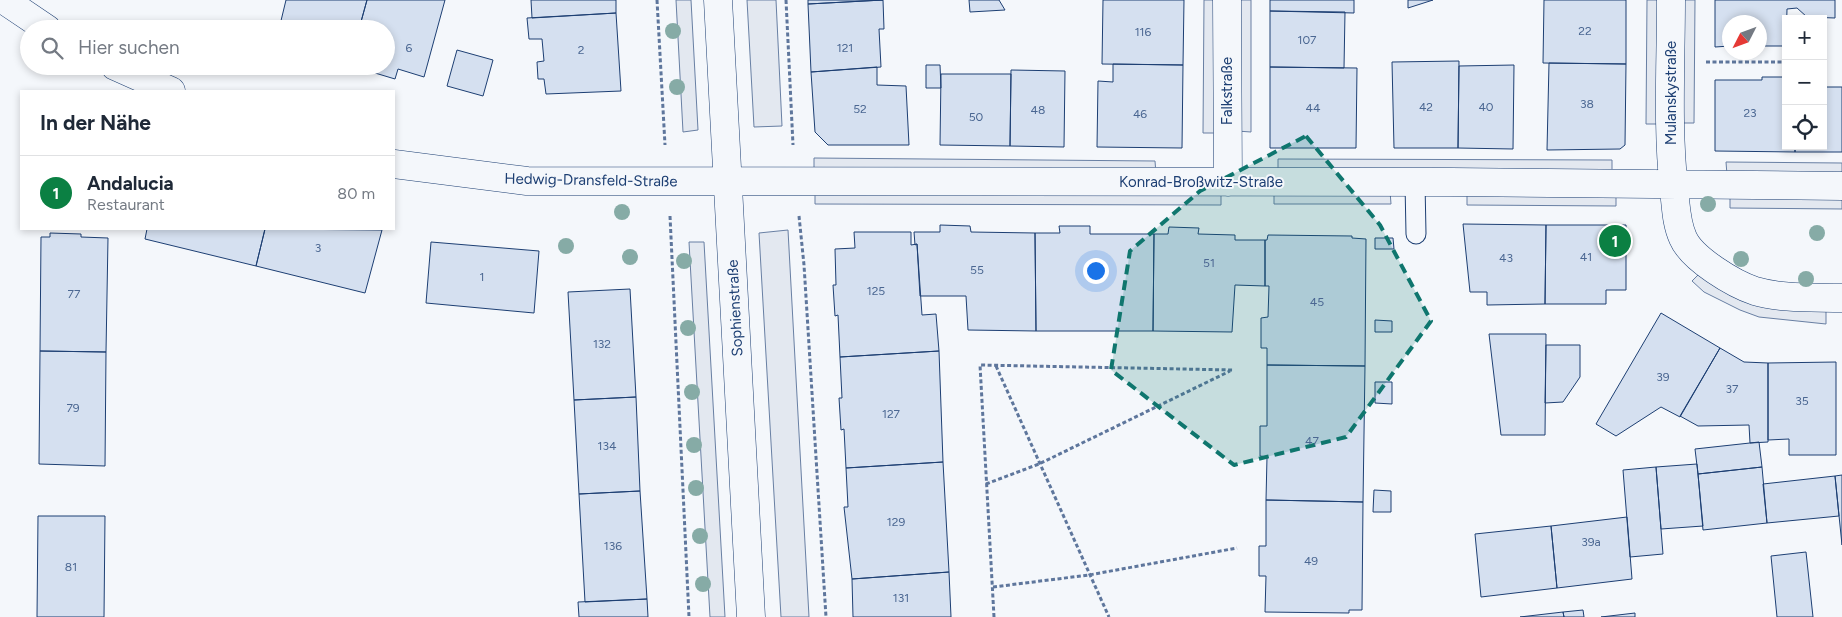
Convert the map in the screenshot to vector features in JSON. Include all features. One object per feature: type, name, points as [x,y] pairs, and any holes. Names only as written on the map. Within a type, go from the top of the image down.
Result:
[{"type":"street","points":[[4,0],[34,20]]},
{"type":"street","name":"Sophienstraße","points":[[718,0],[751,617]]},
{"type":"street","name":"Falkstraße","points":[[1227,0],[1228,182]]},
{"type":"street","name":"Mulanskystraße","points":[[1671,0],[1671,156],[1673,186]]},
{"type":"street","points":[[135,75],[168,90]]},
{"type":"street","name":"Hedwig-Dransfeld-Straße","points":[[395,164],[527,181],[728,182]]},
{"type":"street","name":"Konrad-Broßwitz-Straße","points":[[728,182],[1228,182],[1842,186]]},
{"type":"street","points":[[1673,186],[1677,221],[1683,238],[1690,249],[1735,282],[1772,294],[1842,298]]},
{"type":"lane","points":[[1415,183],[1416,234]]},
{"type":"path","points":[[657,0],[665,151]]},
{"type":"path","points":[[786,0],[793,152]]},
{"type":"path","points":[[1704,62],[1782,62]]},
{"type":"path","points":[[670,207],[689,617]]},
{"type":"path","points":[[798,211],[804,265],[826,617]]},
{"type":"path","points":[[986,484],[1039,464],[1233,370],[980,365],[986,484],[993,587],[994,617]]},
{"type":"path","points":[[996,366],[1109,617]]},
{"type":"path","points":[[993,587],[1089,575],[1237,548]]},
{"type":"highlighted area","points":[[1306,136],[1380,225],[1431,321],[1346,437],[1234,465],[1111,370],[1130,251],[1200,191]]},
{"type":"shaded area","points":[[676,0],[691,0],[698,130],[683,132]]},
{"type":"shaded area","points":[[747,0],[776,0],[782,126],[754,127]]},
{"type":"shaded area","points":[[1204,0],[1217,0],[1216,133],[1203,133]]},
{"type":"shaded area","points":[[1238,0],[1251,0],[1251,132],[1237,131]]},
{"type":"shaded area","points":[[1647,0],[1660,0],[1660,124],[1646,124]]},
{"type":"shaded area","points":[[1681,0],[1695,0],[1694,123],[1680,123]]},
{"type":"shaded area","points":[[814,158],[1155,161],[1156,174],[814,172]]},
{"type":"shaded area","points":[[1278,159],[1612,160],[1612,174],[1278,172]]},
{"type":"shaded area","points":[[1726,162],[1842,163],[1842,176],[1727,175]]},
{"type":"shaded area","points":[[815,190],[1221,191],[1221,205],[815,204]]},
{"type":"shaded area","points":[[1274,190],[1390,191],[1391,204],[1274,204]]},
{"type":"shaded area","points":[[1467,191],[1616,192],[1616,206],[1467,205]]},
{"type":"shaded area","points":[[1730,195],[1842,196],[1842,209],[1730,208]]},
{"type":"shaded area","points":[[788,230],[809,617],[781,617],[759,233]]},
{"type":"shaded area","points":[[689,242],[704,242],[725,617],[710,617]]},
{"type":"shaded area","points":[[1701,272],[1826,309],[1826,324],[1759,317],[1740,310],[1704,292],[1692,281]]},
{"type":"building","points":[[286,0],[367,0],[361,20],[281,20]]},
{"type":"building","points":[[367,0],[445,0],[424,77],[398,69],[395,79],[382,75],[395,75],[395,20],[361,20]]},
{"type":"building","points":[[531,0],[616,0],[616,13],[532,18]]},
{"type":"building","points":[[808,0],[883,0],[808,4]]},
{"type":"building","points":[[883,0],[884,29],[879,29],[881,67],[811,72],[808,4]]},
{"type":"building","points":[[969,0],[999,0],[1005,10],[970,12]]},
{"type":"building","points":[[1103,0],[1184,0],[1183,65],[1102,64]]},
{"type":"building","points":[[1270,0],[1354,0],[1354,13],[1270,11]]},
{"type":"building","points":[[1408,0],[1433,0],[1408,8]]},
{"type":"building","points":[[1544,0],[1626,0],[1626,64],[1543,63]]},
{"type":"building","points":[[1715,0],[1835,0],[1835,18],[1827,18],[1827,15],[1805,15],[1797,8],[1787,9],[1787,15],[1782,15],[1782,46],[1767,46],[1767,15],[1722,15],[1722,47],[1715,47]]},
{"type":"building","points":[[1270,11],[1345,12],[1344,68],[1270,67]]},
{"type":"building","points":[[616,13],[621,91],[546,94],[544,79],[538,79],[537,62],[544,61],[542,39],[529,39],[527,18]]},
{"type":"building","points":[[457,50],[493,60],[483,96],[447,86]]},
{"type":"building","points":[[1459,61],[1458,148],[1394,148],[1392,62]]},
{"type":"building","points":[[1549,63],[1626,64],[1625,145],[1620,149],[1547,150]]},
{"type":"building","points":[[1113,64],[1183,65],[1182,148],[1097,147],[1098,81],[1113,82]]},
{"type":"building","points":[[926,65],[940,65],[941,88],[926,88]]},
{"type":"building","points":[[1514,65],[1513,149],[1458,148],[1459,66]]},
{"type":"building","points":[[877,67],[877,85],[906,86],[909,145],[828,145],[815,132],[811,72]]},
{"type":"building","points":[[1270,67],[1357,68],[1356,148],[1270,148]]},
{"type":"building","points":[[1011,70],[1065,71],[1064,147],[1010,146]]},
{"type":"building","points":[[941,74],[1011,74],[1010,146],[940,145]]},
{"type":"building","points":[[1762,77],[1782,77],[1782,150],[1795,150],[1795,152],[1715,151],[1715,80],[1762,80]]},
{"type":"building","points":[[1827,87],[1842,87],[1842,152],[1795,152],[1795,150],[1827,150]]},
{"type":"building","points":[[1463,224],[1546,225],[1545,304],[1487,305],[1487,292],[1470,292]]},
{"type":"building","points":[[940,225],[970,226],[971,232],[1035,233],[1036,331],[968,330],[966,296],[920,296],[917,244],[915,245],[914,232],[940,232]]},
{"type":"building","points":[[1546,225],[1626,225],[1626,290],[1606,290],[1606,304],[1545,304]]},
{"type":"building","points":[[1059,226],[1090,226],[1090,234],[1154,234],[1153,331],[1036,331],[1035,233],[1060,233]]},
{"type":"building","points":[[1169,227],[1199,228],[1198,234],[1235,235],[1235,240],[1265,240],[1265,286],[1235,285],[1232,332],[1153,331],[1154,234],[1168,234]]},
{"type":"building","points":[[147,230],[265,230],[256,266],[145,239]]},
{"type":"building","points":[[265,230],[382,230],[365,293],[256,266]]},
{"type":"building","points":[[854,232],[911,232],[911,245],[917,244],[922,315],[936,314],[939,351],[840,357],[838,315],[835,316],[833,285],[836,285],[835,249],[855,248]]},
{"type":"building","points":[[50,233],[81,234],[81,237],[108,238],[106,352],[40,351],[41,237],[50,237]]},
{"type":"building","points":[[1268,235],[1352,236],[1352,238],[1366,239],[1365,366],[1267,365],[1267,348],[1261,348],[1261,318],[1268,317],[1269,286],[1265,286],[1265,240],[1267,240]]},
{"type":"building","points":[[1375,238],[1393,238],[1394,249],[1375,249]]},
{"type":"building","points":[[431,242],[539,251],[534,313],[426,303]]},
{"type":"building","points":[[630,289],[636,397],[574,400],[568,292]]},
{"type":"building","points":[[1661,313],[1720,348],[1680,417],[1661,407],[1616,436],[1596,424]]},
{"type":"building","points":[[1375,320],[1392,321],[1392,332],[1375,332]]},
{"type":"building","points":[[1489,334],[1546,334],[1545,435],[1501,435]]},
{"type":"building","points":[[1546,345],[1580,345],[1580,377],[1563,402],[1545,403]]},
{"type":"building","points":[[1720,348],[1744,362],[1768,363],[1768,442],[1750,443],[1749,425],[1698,426],[1680,416]]},
{"type":"building","points":[[40,351],[106,352],[105,466],[39,464]]},
{"type":"building","points":[[939,351],[943,462],[846,468],[844,429],[841,430],[839,398],[842,398],[840,357]]},
{"type":"building","points":[[1836,362],[1836,455],[1789,455],[1789,439],[1768,440],[1768,363]]},
{"type":"building","points":[[1267,365],[1365,366],[1363,502],[1266,500],[1267,457],[1260,456],[1260,426],[1267,426]]},
{"type":"building","points":[[1375,382],[1392,382],[1392,404],[1375,403]]},
{"type":"building","points":[[636,397],[640,491],[579,494],[574,400]]},
{"type":"building","points":[[1759,442],[1762,467],[1698,474],[1695,449]]},
{"type":"building","points":[[943,462],[949,572],[852,579],[844,507],[848,507],[846,468]]},
{"type":"building","points":[[1697,464],[1703,526],[1661,529],[1656,467]]},
{"type":"building","points":[[1656,467],[1663,554],[1630,557],[1623,470]]},
{"type":"building","points":[[1762,467],[1767,523],[1703,530],[1698,474]]},
{"type":"building","points":[[1842,475],[1842,545],[1835,476]]},
{"type":"building","points":[[1835,476],[1839,516],[1767,523],[1763,484]]},
{"type":"building","points":[[1374,490],[1391,491],[1391,512],[1373,512]]},
{"type":"building","points":[[640,491],[647,599],[585,602],[579,494]]},
{"type":"building","points":[[1266,500],[1363,502],[1362,610],[1349,610],[1349,613],[1265,612],[1266,576],[1259,576],[1259,546],[1266,546]]},
{"type":"building","points":[[38,516],[105,516],[104,617],[37,617]]},
{"type":"building","points":[[1627,517],[1632,579],[1557,588],[1551,526]]},
{"type":"building","points":[[1551,526],[1557,588],[1481,597],[1475,534]]},
{"type":"building","points":[[1806,552],[1813,617],[1777,617],[1771,556]]},
{"type":"building","points":[[949,572],[951,617],[853,617],[852,579]]},
{"type":"building","points":[[647,599],[648,617],[579,617],[578,602]]},
{"type":"building","points":[[1583,610],[1584,617],[1564,617],[1563,612]]},
{"type":"building","points":[[1563,612],[1564,617],[1520,617]]},
{"type":"building","points":[[1635,613],[1635,617],[1601,617]]},
{"type":"place","name":"Andalucia","points":[[1615,241]]}]
